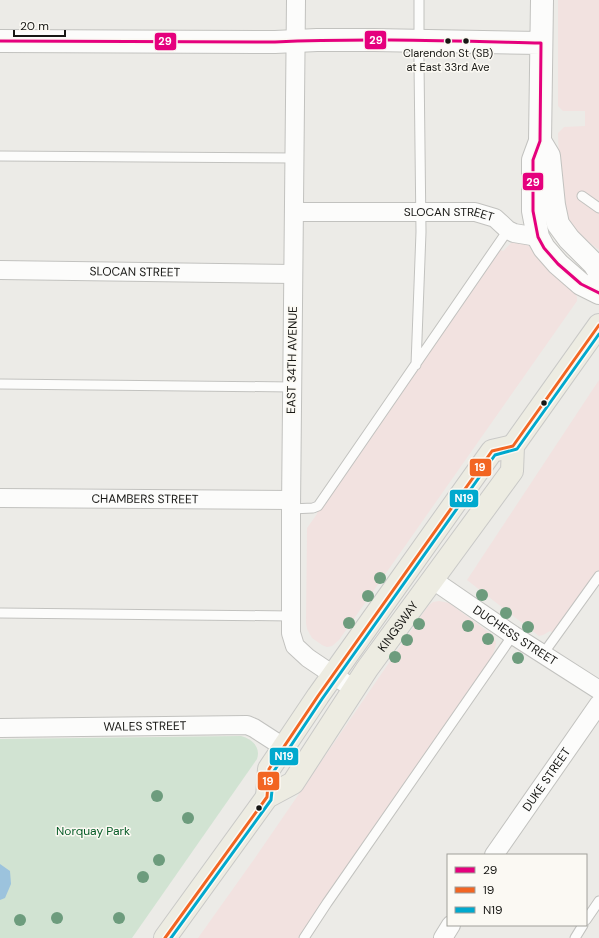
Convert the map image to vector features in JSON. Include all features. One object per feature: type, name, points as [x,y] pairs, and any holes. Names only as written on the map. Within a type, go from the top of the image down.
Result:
[{"type":"main road","points":[[513,446],[599,325]]},
{"type":"main road","name":"KINGSWAY","points":[[165,938],[267,797],[293,783],[367,669],[512,471],[513,446],[492,451],[333,675],[270,769],[267,797]]},
{"type":"street","name":"EAST 34TH AVENUE","points":[[296,0],[291,633],[295,646],[308,658],[354,689]]},
{"type":"street","points":[[542,0],[540,141],[533,160],[533,211],[538,237],[544,248],[558,264],[581,284],[599,293]]},
{"type":"street","points":[[0,41],[260,42],[317,40],[541,43]]},
{"type":"street","points":[[540,141],[549,156],[554,206],[558,224],[569,239],[594,264],[599,272]]},
{"type":"street","name":"SLOCAN STREET","points":[[294,212],[475,212],[495,218],[508,230],[519,234],[538,237]]},
{"type":"street","name":"SLOCAN STREET","points":[[0,270],[293,274]]},
{"type":"street","name":"CHAMBERS STREET","points":[[0,498],[291,504]]},
{"type":"street","name":"DUCHESS STREET","points":[[433,580],[599,690]]},
{"type":"street","name":"DUKE STREET","points":[[495,854],[599,704]]},
{"type":"street","name":"WALES STREET","points":[[0,728],[247,725],[285,748]]},
{"type":"street","points":[[443,938],[450,926]]},
{"type":"lane","points":[[416,365],[420,232],[420,0]]},
{"type":"lane","points":[[0,156],[294,158]]},
{"type":"lane","points":[[582,196],[599,208]]},
{"type":"lane","points":[[291,504],[313,508],[318,506],[508,230]]},
{"type":"lane","points":[[0,384],[292,387]]},
{"type":"lane","points":[[543,654],[599,576]]},
{"type":"lane","points":[[0,613],[291,616]]},
{"type":"lane","points":[[304,938],[513,634]]},
{"type":"lane","points":[[587,919],[599,901]]},
{"type":"lane","points":[[575,938],[582,926]]},
{"type":"shaded area","points":[[558,0],[599,0],[599,250],[570,225],[565,214],[560,190],[558,133],[564,127],[585,126],[585,111],[563,111],[558,106]]},
{"type":"shaded area","points":[[516,241],[527,244],[573,289],[577,297],[577,301],[339,640],[332,646],[327,647],[322,645],[312,638],[307,629],[306,623],[307,528],[317,514],[318,506],[497,248],[503,251],[511,243]]},
{"type":"shaded area","points":[[599,380],[599,576],[556,635],[550,631],[539,636],[467,580]]},
{"type":"shaded area","points":[[439,601],[449,603],[494,636],[496,644],[493,655],[497,658],[304,938],[198,938],[257,855],[428,606],[433,602]]},
{"type":"green space","name":"Norquay Park","points":[[241,736],[249,739],[255,744],[258,751],[257,759],[132,938],[0,938],[0,739]]},
{"type":"water","points":[[0,864],[10,871],[11,884],[5,898],[0,900]]},
{"type":"transit line","name":"29","points":[[0,41],[275,42],[375,40],[541,43]]},
{"type":"transit line","name":"29","points":[[541,43],[540,141],[533,160],[533,211],[538,237],[544,248],[558,264],[581,284],[599,293]]},
{"type":"transit line","name":"19","points":[[165,938],[267,797],[269,769],[318,696],[492,451],[513,446],[599,325]]},
{"type":"transit line","name":"N19","points":[[171,938],[271,800],[274,771],[322,699],[495,455],[517,449],[599,334]]},
{"type":"place","name":"Clarendon St (SB) at East 33rd Ave","points":[[448,41]]}]
